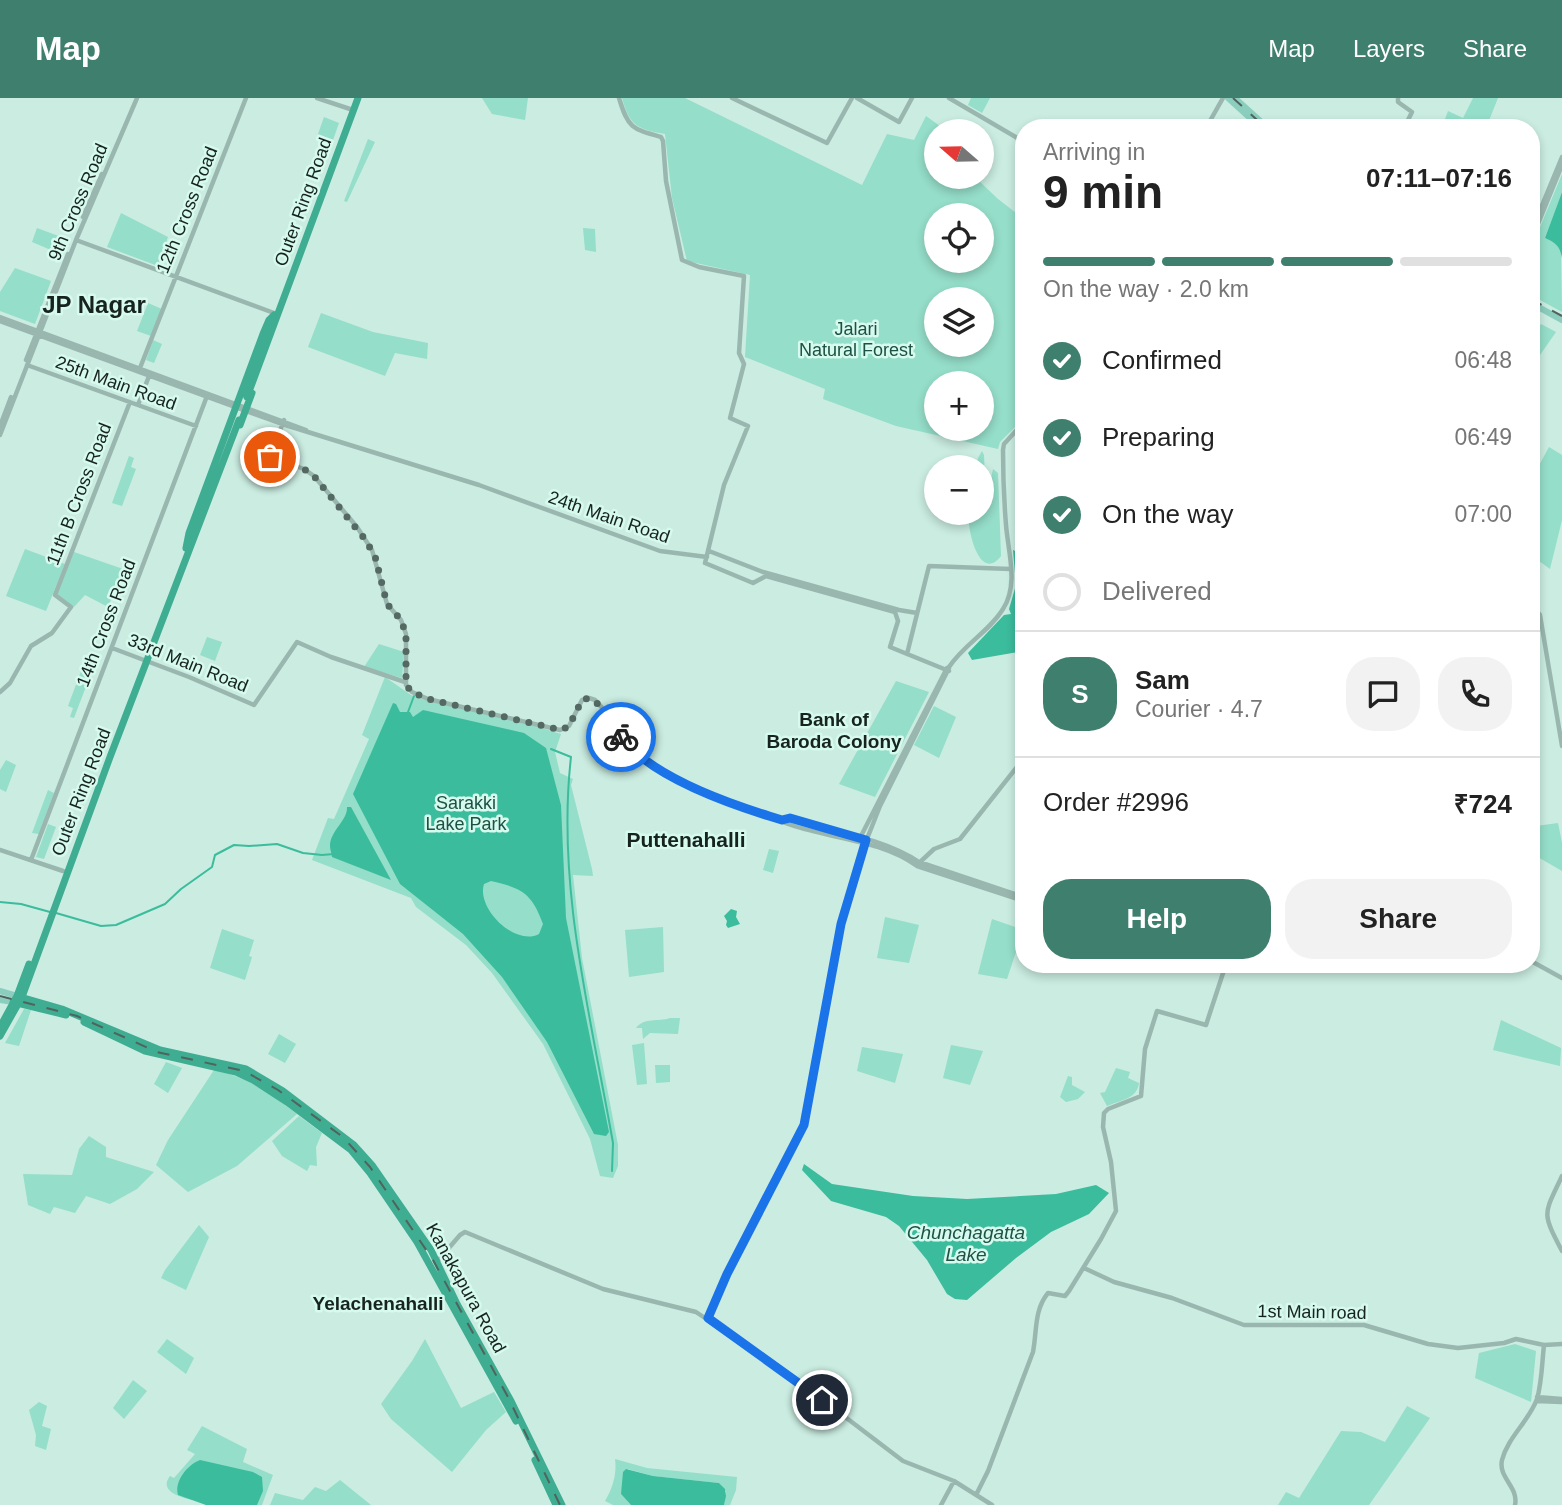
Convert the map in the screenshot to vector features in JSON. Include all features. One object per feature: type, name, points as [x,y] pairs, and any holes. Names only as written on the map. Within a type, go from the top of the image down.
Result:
[{"type":"highway","name":"Outer Ring Road","points":[[275,315],[356,98]]},
{"type":"highway","points":[[245,396],[275,315]]},
{"type":"highway","points":[[186,552],[189,533],[237,405],[269,320],[275,315]]},
{"type":"highway","points":[[186,552],[198,538],[275,333],[275,315]]},
{"type":"highway","points":[[186,552],[237,419]]},
{"type":"highway","name":"Outer Ring Road","points":[[0,1036],[18,1000],[186,552]]},
{"type":"highway","name":"Outer Ring Road","points":[[50,912],[63,871],[146,660]]},
{"type":"highway","name":"Outer Ring Road","points":[[0,1027],[18,1000]]},
{"type":"highway","name":"Kanakapura Road","points":[[18,1000],[84,1017],[160,1051],[236,1066],[265,1079],[359,1150],[437,1262],[511,1401],[562,1505]]},
{"type":"highway","name":"Kanakapura Road","points":[[18,1000],[68,1016],[152,1053],[236,1072],[269,1089],[338,1139],[359,1159],[417,1242],[526,1439],[556,1505]]},
{"type":"main road","points":[[1226,98],[1250,119]]},
{"type":"main road","points":[[1235,98],[1258,119]]},
{"type":"main road","points":[[1540,306],[1562,318]]},
{"type":"main road","name":"Kanakapura Road","points":[[0,991],[18,1000]]},
{"type":"main road","name":"Kanakapura Road","points":[[0,999],[18,1000]]},
{"type":"street","name":"9th Cross Road","points":[[0,426],[136,98]]},
{"type":"street","name":"9th Cross Road","points":[[0,435],[74,238],[136,98]]},
{"type":"street","name":"12th Cross Road","points":[[139,370],[246,98]]},
{"type":"street","points":[[317,98],[352,109]]},
{"type":"street","points":[[620,98],[627,119],[635,130],[661,137],[663,141],[666,181],[682,260],[699,267],[744,276],[739,352],[744,364],[730,418],[748,426],[724,485],[707,557]]},
{"type":"street","points":[[733,98],[827,143],[855,98],[899,122],[912,98]]},
{"type":"street","points":[[949,98],[1015,137]]},
{"type":"street","points":[[1211,119],[1226,98]]},
{"type":"street","points":[[1398,98],[1398,102],[1412,112],[1408,119]]},
{"type":"street","points":[[1540,210],[1562,157]]},
{"type":"street","points":[[1540,219],[1562,165]]},
{"type":"street","points":[[76,240],[275,315]]},
{"type":"street","name":"24th Main Road","points":[[0,319],[246,409],[479,485],[660,551],[707,557],[896,610]]},
{"type":"street","name":"25th Main Road","points":[[27,365],[196,426]]},
{"type":"street","points":[[138,405],[150,373]]},
{"type":"street","name":"24th Main Road","points":[[150,373],[207,397],[237,405]]},
{"type":"street","name":"14th Cross Road","points":[[31,860],[207,397]]},
{"type":"street","name":"11th B Cross Road","points":[[0,692],[10,682],[32,646],[52,633],[71,607],[55,595],[130,402]]},
{"type":"street","points":[[283,422],[270,457],[304,469],[314,476],[372,550],[387,604],[401,620],[406,634],[405,682],[412,692],[428,699],[561,730],[569,726],[582,700],[595,699],[634,752],[664,772],[738,805],[782,820],[790,818],[862,841],[918,864],[1015,896]]},
{"type":"street","points":[[708,1318],[727,1274],[804,1125],[841,924],[862,841],[948,669],[965,646],[1001,612],[1012,587],[1003,450],[1004,444],[1015,432]]},
{"type":"street","name":"24th Main Road","points":[[707,557],[753,583],[766,576],[917,613]]},
{"type":"street","points":[[906,654],[929,566],[1010,569]]},
{"type":"street","points":[[896,610],[898,621],[890,646],[948,669]]},
{"type":"street","points":[[1540,615],[1562,746]]},
{"type":"street","name":"33rd Main Road","points":[[112,648],[254,705],[297,642],[335,659],[405,682]]},
{"type":"street","points":[[918,864],[934,849],[960,839],[1015,769]]},
{"type":"street","points":[[0,850],[63,871]]},
{"type":"street","points":[[1540,966],[1562,978]]},
{"type":"street","points":[[976,1495],[988,1471],[1033,1352],[1034,1332],[1041,1304],[1048,1293],[1066,1295],[1113,1217],[1116,1204],[1103,1127],[1104,1113],[1141,1096],[1145,1049],[1157,1011],[1206,1025],[1223,973]]},
{"type":"street","points":[[1562,1176],[1546,1207],[1546,1219],[1562,1251]]},
{"type":"street","points":[[431,1268],[465,1232],[603,1289],[696,1312],[786,1372],[903,1461],[954,1481],[992,1505]]},
{"type":"street","name":"1st Main road","points":[[1084,1268],[1114,1282],[1172,1298],[1244,1325],[1364,1325],[1428,1344],[1458,1348],[1504,1343],[1516,1339],[1544,1345],[1562,1344]]},
{"type":"street","points":[[1515,1505],[1516,1492],[1506,1478],[1502,1460],[1536,1399],[1544,1345]]},
{"type":"street","points":[[1536,1399],[1562,1401]]},
{"type":"street","points":[[941,1505],[954,1481]]},
{"type":"green space","points":[[482,98],[528,98],[525,120],[492,114]]},
{"type":"green space","name":"Jalari Natural Forest","points":[[622,98],[685,98],[862,185],[887,134],[914,140],[924,120],[924,189],[987,189],[1015,212],[1015,427],[1000,442],[998,449],[963,441],[994,441],[994,371],[924,371],[924,432],[896,426],[823,399],[825,389],[745,357],[750,275],[687,261],[672,198],[665,134],[641,128],[632,120]]},
{"type":"green space","points":[[971,98],[990,98],[982,113],[968,105]]},
{"type":"green space","points":[[1473,98],[1498,98],[1490,119],[1445,119],[1448,111],[1463,118]]},
{"type":"green space","points":[[324,117],[339,123],[333,140],[318,134]]},
{"type":"green space","points":[[368,139],[375,142],[347,202],[344,201]]},
{"type":"green space","points":[[1562,174],[1562,192],[1545,238],[1556,243],[1561,249],[1562,312],[1540,300],[1540,227]]},
{"type":"green space","points":[[121,213],[168,237],[158,266],[107,247]]},
{"type":"green space","points":[[37,228],[64,238],[58,253],[32,242]]},
{"type":"green space","points":[[583,228],[595,229],[596,252],[585,250]]},
{"type":"green space","points":[[15,268],[51,281],[35,324],[0,311],[0,292]]},
{"type":"green space","points":[[148,303],[162,309],[151,336],[137,331]]},
{"type":"green space","points":[[321,313],[373,332],[428,343],[427,359],[395,353],[385,376],[308,347]]},
{"type":"green space","points":[[1540,325],[1556,332],[1540,355]]},
{"type":"green space","points":[[153,340],[162,344],[154,363],[146,360]]},
{"type":"green space","points":[[1549,447],[1562,455],[1562,520],[1550,569],[1540,562],[1540,464]]},
{"type":"green space","points":[[129,456],[134,458],[131,467],[136,469],[122,506],[112,503]]},
{"type":"green space","points":[[994,470],[998,473],[1001,556],[994,563],[982,560],[971,536],[969,525],[994,525]]},
{"type":"green space","points":[[25,549],[65,564],[46,611],[6,596]]},
{"type":"green space","points":[[74,552],[123,569],[108,607],[85,595],[74,607],[56,595]]},
{"type":"green space","points":[[207,637],[222,642],[215,661],[200,655]]},
{"type":"green space","points":[[379,644],[404,652],[402,678],[364,667]]},
{"type":"green space","points":[[83,666],[89,668],[86,674],[90,676],[74,718],[70,717],[73,708],[68,706]]},
{"type":"green space","name":"Sarakki Lake Park","points":[[385,677],[411,695],[428,701],[522,722],[561,734],[555,752],[560,773],[573,779],[571,785],[593,876],[573,875],[582,958],[618,1145],[618,1166],[613,1178],[600,1176],[590,1139],[543,1044],[492,973],[466,945],[416,907],[411,898],[312,860],[328,818],[334,819],[369,739],[362,735]]},
{"type":"green space","points":[[896,681],[929,692],[875,797],[839,784]]},
{"type":"green space","points":[[934,706],[956,717],[939,758],[914,745]]},
{"type":"green space","points":[[6,760],[16,765],[6,792],[0,789],[0,770]]},
{"type":"green space","points":[[48,790],[54,793],[39,834],[32,833]]},
{"type":"green space","points":[[1558,823],[1562,843],[1562,871],[1540,858],[1540,825]]},
{"type":"green space","points":[[48,824],[56,827],[44,859],[36,857]]},
{"type":"green space","points":[[769,849],[779,851],[773,873],[763,870]]},
{"type":"green space","points":[[885,917],[919,925],[909,963],[877,958]]},
{"type":"green space","points":[[992,919],[1015,927],[1015,955],[1007,979],[978,974]]},
{"type":"green space","points":[[663,927],[664,972],[629,977],[625,930]]},
{"type":"green space","points":[[222,929],[254,940],[245,980],[210,968]]},
{"type":"green space","points":[[24,1009],[31,1010],[19,1046],[5,1043]]},
{"type":"green space","points":[[680,1018],[678,1034],[650,1033],[643,1039],[642,1028],[636,1028],[648,1021]]},
{"type":"green space","points":[[1501,1020],[1561,1048],[1560,1066],[1493,1050]]},
{"type":"green space","points":[[279,1034],[296,1044],[285,1063],[268,1054]]},
{"type":"green space","points":[[644,1043],[647,1084],[637,1085],[632,1045]]},
{"type":"green space","points":[[951,1045],[983,1051],[970,1085],[943,1078]]},
{"type":"green space","points":[[862,1047],[903,1054],[895,1083],[857,1071]]},
{"type":"green space","points":[[166,1062],[182,1068],[168,1093],[154,1084]]},
{"type":"green space","points":[[655,1065],[670,1065],[670,1082],[656,1083]]},
{"type":"green space","points":[[1116,1068],[1130,1072],[1128,1078],[1139,1083],[1138,1088],[1132,1096],[1107,1106],[1100,1093],[1105,1092]]},
{"type":"green space","points":[[214,1070],[258,1087],[297,1114],[237,1166],[188,1192],[156,1165],[168,1140]]},
{"type":"green space","points":[[1068,1076],[1072,1077],[1072,1085],[1085,1092],[1078,1099],[1066,1102],[1060,1097]]},
{"type":"green space","points":[[299,1116],[322,1133],[316,1147],[317,1166],[310,1165],[307,1171],[282,1156],[272,1141]]},
{"type":"green space","points":[[89,1136],[106,1147],[106,1157],[154,1172],[137,1189],[110,1204],[86,1196],[75,1213],[54,1207],[50,1214],[28,1205],[23,1174],[72,1175],[79,1149]]},
{"type":"green space","points":[[199,1225],[209,1237],[186,1290],[161,1278]]},
{"type":"green space","points":[[167,1339],[194,1358],[186,1374],[157,1352]]},
{"type":"green space","points":[[425,1339],[461,1408],[494,1392],[506,1412],[486,1430],[452,1472],[391,1419],[381,1404]]},
{"type":"green space","points":[[1515,1344],[1536,1351],[1531,1402],[1475,1378],[1479,1353]]},
{"type":"green space","points":[[133,1380],[147,1391],[124,1419],[113,1408]]},
{"type":"green space","points":[[39,1402],[47,1406],[42,1426],[51,1429],[46,1450],[35,1446],[36,1435],[29,1410]]},
{"type":"green space","points":[[1407,1406],[1430,1418],[1369,1505],[1278,1505],[1286,1492],[1299,1498],[1341,1431],[1361,1432],[1385,1442]]},
{"type":"green space","points":[[202,1426],[247,1449],[243,1462],[273,1475],[262,1505],[200,1501],[172,1493],[167,1486],[170,1476],[174,1478],[195,1454],[187,1450]]},
{"type":"green space","points":[[615,1459],[647,1468],[737,1477],[736,1490],[730,1505],[724,1505],[726,1491],[719,1483],[653,1476],[628,1469],[621,1494],[631,1505],[613,1505],[605,1501],[614,1480]]},
{"type":"green space","points":[[340,1480],[371,1505],[270,1505],[275,1493],[303,1500],[315,1487],[326,1491]]},
{"type":"water","points":[[1562,192],[1562,258],[1557,245],[1545,238]]},
{"type":"water","points":[[1015,588],[1015,653],[972,660],[968,653],[1004,615],[1011,614],[1009,609]]},
{"type":"water","name":"Sarakki Lake Park","points":[[393,703],[400,712],[410,712],[413,717],[423,710],[524,733],[546,748],[561,805],[566,918],[609,1132],[606,1136],[594,1134],[547,1042],[502,977],[463,934],[400,884],[353,794]],"holes":[[[491,881],[519,890],[530,899],[543,924],[539,934],[529,937],[519,935],[509,930],[492,914],[483,894],[484,884]]]},
{"type":"water","points":[[347,807],[351,807],[391,880],[332,857],[331,841],[347,812]]},
{"type":"water","points":[[731,909],[737,911],[736,917],[740,924],[728,928],[724,916]]},
{"type":"water","name":"Chunchagatta Lake","points":[[804,1164],[832,1184],[913,1196],[967,1199],[1056,1194],[1096,1185],[1109,1193],[1089,1214],[1051,1232],[967,1300],[955,1299],[947,1294],[927,1260],[899,1226],[886,1217],[831,1201],[802,1170]]},
{"type":"water","points":[[200,1460],[253,1472],[262,1477],[263,1491],[257,1505],[206,1505],[178,1495],[178,1485],[183,1474]]},
{"type":"water","points":[[626,1469],[653,1476],[719,1483],[725,1489],[724,1505],[631,1505],[621,1494],[623,1472]]},
{"type":"waterway","points":[[408,712],[414,696]]},
{"type":"waterway","points":[[551,749],[571,757],[568,854],[572,903],[586,1000],[613,1143],[612,1171]]},
{"type":"waterway","points":[[56,913],[101,926],[116,925],[165,904],[212,867],[215,855],[234,845],[277,844],[303,853],[334,854]]},
{"type":"waterway","points":[[0,902],[21,904],[50,912]]},
{"type":"railway","points":[[1233,98],[1256,119]]},
{"type":"railway","points":[[1540,304],[1562,316]]},
{"type":"railway","points":[[0,996],[77,1016],[157,1052],[244,1071],[278,1090],[343,1137],[370,1167],[433,1260],[508,1397],[560,1505]]},
{"type":"way so far","points":[[270,457],[304,469],[314,476],[339,504],[372,550],[387,604],[401,620],[406,634],[405,682],[412,692],[428,699],[561,730],[569,726],[582,700],[595,699],[621,737]]},
{"type":"district","name":"JP Nagar","points":[[94,305]]},
{"type":"district","name":"Bank of Baroda Colony","points":[[834,730]]},
{"type":"district","name":"Puttenahalli","points":[[686,840]]},
{"type":"district","name":"Yelachenahalli","points":[[378,1303]]},
{"type":"route","points":[[621,737],[634,752],[683,782],[769,816],[782,820],[790,818],[866,840],[844,910],[804,1125],[794,1149],[773,1183],[727,1274],[708,1318],[822,1400]]}]
